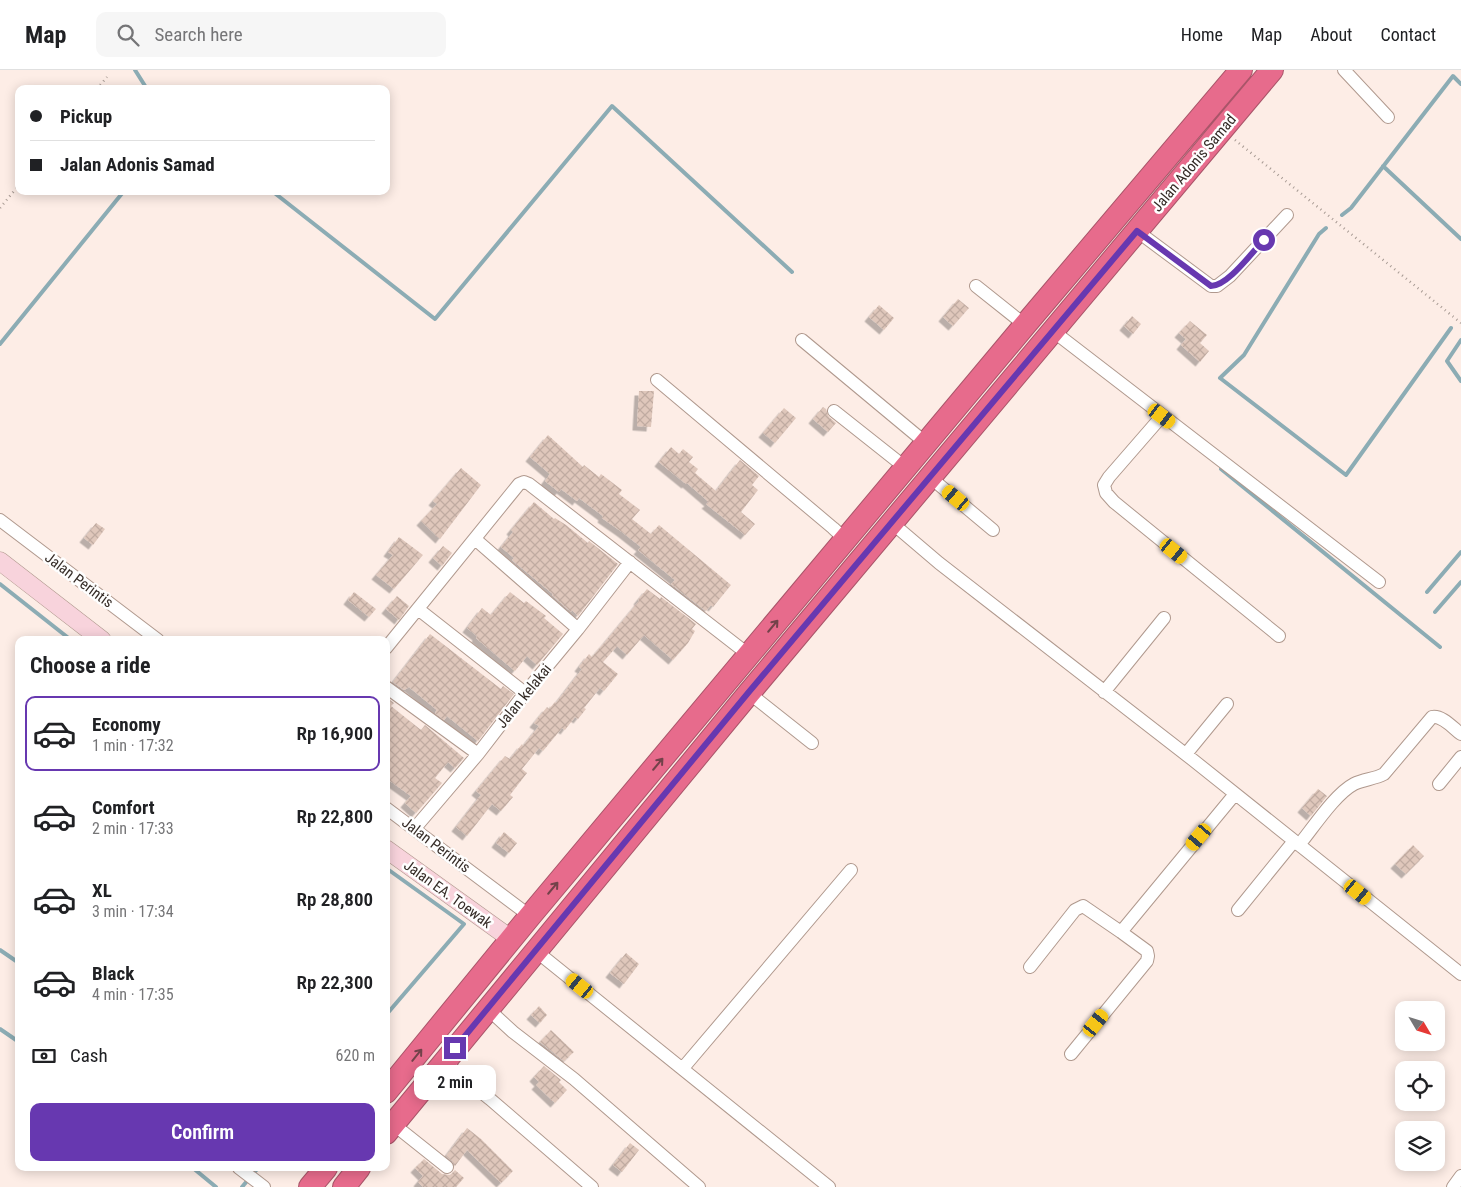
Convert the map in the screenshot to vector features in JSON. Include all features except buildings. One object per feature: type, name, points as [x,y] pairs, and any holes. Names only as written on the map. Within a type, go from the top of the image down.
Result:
[{"type":"highway","points":[[418,1094],[392,1085],[530,916],[742,650],[839,534],[906,468],[927,444],[1241,70]]},
{"type":"highway","name":"Jalan Adonis Samad","points":[[390,1128],[748,693],[931,478],[1272,70]]},
{"type":"highway","points":[[310,1187],[323,1171]]},
{"type":"highway","points":[[344,1187],[357,1171]]},
{"type":"street","points":[[1344,70],[1388,117]]},
{"type":"street","points":[[1137,231],[1211,286],[1217,286],[1230,276],[1287,215]]},
{"type":"street","points":[[978,288],[1025,325]]},
{"type":"street","points":[[1053,331],[1379,582]]},
{"type":"street","points":[[802,340],[927,444]]},
{"type":"street","points":[[657,380],[839,534]]},
{"type":"street","points":[[834,411],[906,468]]},
{"type":"street","points":[[1162,416],[1109,478],[1104,485],[1106,492],[1114,502],[1279,636]]},
{"type":"street","points":[[931,478],[993,530]]},
{"type":"street","points":[[390,643],[519,484],[524,482],[742,650]]},
{"type":"street","name":"Jalan Perintis","points":[[0,520],[153,636]]},
{"type":"street","points":[[892,523],[939,563],[1186,754],[1461,974]]},
{"type":"street","points":[[475,539],[578,629]]},
{"type":"street","points":[[0,561],[97,636]]},
{"type":"street","name":"Jalan kelakai","points":[[415,828],[478,754],[630,562]]},
{"type":"street","points":[[418,609],[525,693]]},
{"type":"street","points":[[1104,692],[1164,618]]},
{"type":"street","points":[[390,689],[478,754]]},
{"type":"street","points":[[748,693],[812,743]]},
{"type":"street","points":[[1186,754],[1227,704]]},
{"type":"street","points":[[1238,910],[1344,791],[1364,780],[1384,774],[1432,718],[1437,716],[1461,734]]},
{"type":"street","points":[[1439,784],[1461,757]]},
{"type":"street","points":[[1121,932],[1235,794]]},
{"type":"street","name":"Jalan Perintis","points":[[390,811],[530,916]]},
{"type":"street","name":"Jalan EA. Toewak","points":[[390,852],[511,939]]},
{"type":"street","points":[[683,1068],[851,870]]},
{"type":"street","points":[[1030,966],[1075,910],[1083,906],[1146,951],[1147,961],[1071,1054]]},
{"type":"street","points":[[536,951],[683,1068],[817,1183],[829,1187]]},
{"type":"street","points":[[488,1009],[526,1043],[574,1079],[699,1187]]},
{"type":"street","points":[[444,1062],[592,1187]]},
{"type":"street","points":[[390,1128],[447,1167]]},
{"type":"street","points":[[243,1171],[264,1187]]},
{"type":"street","points":[[1453,1187],[1461,1176]]},
{"type":"path","points":[[100,85],[107,77]]},
{"type":"path","points":[[1222,129],[1461,323]]},
{"type":"path","points":[[0,208],[15,190]]},
{"type":"waterway","points":[[135,70],[144,85]]},
{"type":"waterway","points":[[1342,215],[1351,208],[1453,76],[1461,84]]},
{"type":"waterway","points":[[277,195],[435,319],[612,106],[792,272]]},
{"type":"waterway","points":[[1383,166],[1461,239]]},
{"type":"waterway","points":[[0,344],[121,195]]},
{"type":"waterway","points":[[1326,228],[1319,234],[1244,355],[1220,378],[1346,475],[1451,328]]},
{"type":"waterway","points":[[1461,340],[1447,361],[1461,381]]},
{"type":"waterway","points":[[1221,469],[1440,647]]},
{"type":"waterway","points":[[1427,592],[1461,552]]},
{"type":"waterway","points":[[1435,612],[1461,582]]},
{"type":"waterway","points":[[0,584],[66,636]]},
{"type":"waterway","points":[[390,871],[464,924],[390,1010]]},
{"type":"waterway","points":[[0,950],[15,960]]},
{"type":"waterway","points":[[0,1029],[15,1039]]},
{"type":"waterway","points":[[197,1171],[216,1187]]},
{"type":"waterway","points":[[242,1187],[255,1171]]},
{"type":"route","points":[[455,1048],[748,693],[931,478],[1137,231],[1211,286],[1217,286],[1230,276],[1264,240]]}]
